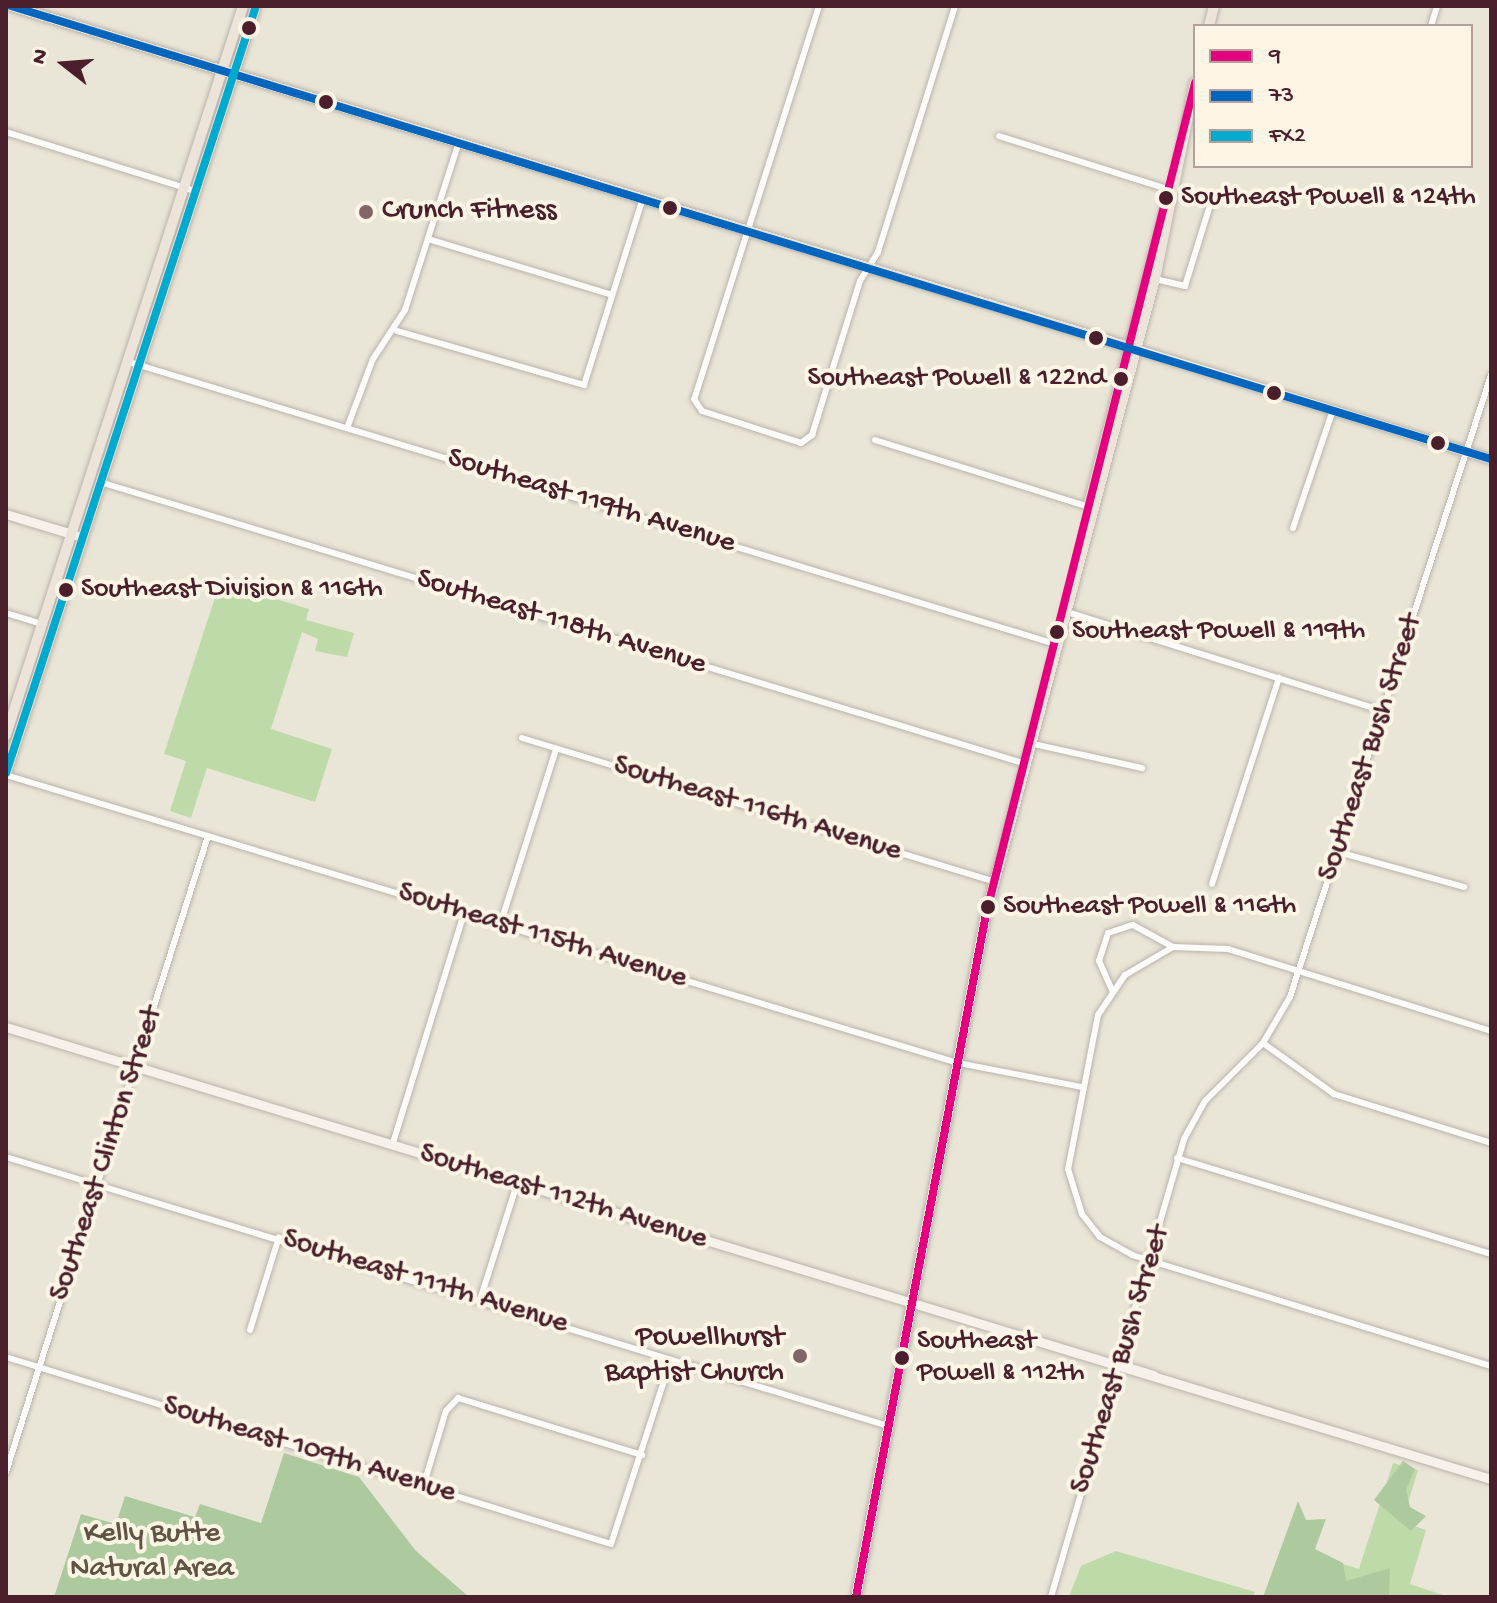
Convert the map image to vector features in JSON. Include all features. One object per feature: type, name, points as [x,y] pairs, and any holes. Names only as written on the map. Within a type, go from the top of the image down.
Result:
[{"type":"main road","points":[[11,6],[1491,459]]},
{"type":"main road","points":[[6,735],[10,711],[42,624],[100,482],[195,191],[243,6]]},
{"type":"main road","points":[[6,774],[117,390],[182,187],[256,6]]},
{"type":"main road","points":[[856,1597],[994,881],[1132,348],[1193,92]]},
{"type":"main road","points":[[1132,348],[1155,279],[1170,190]]},
{"type":"main road","points":[[115,435],[117,390]]},
{"type":"main road","points":[[6,514],[76,536]]},
{"type":"main road","name":"Southeast 112th Avenue","points":[[6,1027],[1491,1479]]},
{"type":"street","points":[[819,6],[694,407],[807,441],[869,267],[955,6]]},
{"type":"street","points":[[6,132],[195,191]]},
{"type":"street","points":[[999,136],[1170,190]]},
{"type":"street","points":[[347,428],[373,359],[397,331],[459,142]]},
{"type":"street","points":[[397,331],[584,385],[643,198]]},
{"type":"street","points":[[1155,279],[1185,286],[1212,199]]},
{"type":"street","points":[[428,239],[612,295]]},
{"type":"street","name":"Southeast 119th Avenue","points":[[126,361],[1055,644]]},
{"type":"street","name":"Southeast Bush Street","points":[[1051,1597],[1152,1261],[1177,1158],[1205,1101],[1263,1043],[1299,973],[1491,375]]},
{"type":"street","points":[[1293,528],[1333,410]]},
{"type":"street","points":[[875,440],[1089,507]]},
{"type":"street","name":"Southeast 118th Avenue","points":[[100,482],[1023,763]]},
{"type":"street","points":[[1064,611],[1384,711]]},
{"type":"street","points":[[6,613],[42,624]]},
{"type":"street","points":[[1212,884],[1279,678]]},
{"type":"street","name":"Southeast 116th Avenue","points":[[522,738],[994,881]]},
{"type":"street","points":[[1029,743],[1142,768]]},
{"type":"street","points":[[500,925],[556,749]]},
{"type":"street","name":"Southeast 115th Avenue","points":[[6,774],[958,1063],[1081,1087]]},
{"type":"street","name":"Southeast Clinton Street","points":[[6,1472],[208,836]]},
{"type":"street","points":[[1338,852],[1464,887]]},
{"type":"street","points":[[392,1146],[464,914]]},
{"type":"street","points":[[1112,990],[1099,961],[1108,933],[1133,925],[1173,947]]},
{"type":"street","points":[[1491,1031],[1228,949],[1173,947],[1142,961],[1112,990],[1081,1087],[1068,1169],[1077,1205],[1100,1237],[1152,1261],[1491,1366]]},
{"type":"street","points":[[1263,1043],[1334,1094],[1491,1143]]},
{"type":"street","name":"Southeast 111th Avenue","points":[[6,1157],[279,1237],[888,1426]]},
{"type":"street","points":[[1177,1158],[1491,1254]]},
{"type":"street","points":[[480,1300],[517,1184]]},
{"type":"street","points":[[250,1330],[279,1237]]},
{"type":"street","name":"Southeast 109th Avenue","points":[[6,1357],[611,1544],[642,1455]]},
{"type":"street","points":[[423,1487],[454,1399],[642,1455],[671,1359]]},
{"type":"green space","points":[[220,582],[309,609],[306,620],[354,633],[347,657],[315,651],[318,639],[302,632],[271,729],[332,749],[315,802],[207,768],[191,818],[170,811],[186,761],[164,754]]},
{"type":"green space","name":"Kelly Butte Natural Area","points":[[284,1453],[359,1477],[416,1551],[469,1597],[54,1597],[81,1514],[116,1524],[125,1496],[195,1517],[200,1504],[261,1523]]},
{"type":"green space","points":[[1403,1461],[1415,1469],[1406,1490],[1410,1507],[1426,1516],[1411,1531],[1374,1500]]},
{"type":"green space","points":[[1393,1463],[1418,1470],[1402,1522],[1426,1530],[1410,1584],[1449,1597],[1268,1597],[1284,1546],[1359,1569]]},
{"type":"green space","points":[[1298,1501],[1306,1520],[1326,1519],[1315,1549],[1343,1563],[1346,1581],[1390,1568],[1389,1597],[1263,1597]]},
{"type":"green space","points":[[1116,1551],[1255,1592],[1253,1597],[1069,1597],[1081,1566]]},
{"type":"transit line","name":"73","points":[[11,6],[1491,459]]},
{"type":"transit line","name":"FX2","points":[[6,773],[256,6]]},
{"type":"transit line","name":"9","points":[[856,1597],[986,914],[1193,91]]},
{"type":"place","name":"Southeast Powell & 124th","points":[[1166,198]]},
{"type":"place","name":"Crunch Fitness","points":[[366,212]]},
{"type":"place","name":"Southeast Powell & 122nd","points":[[1121,379]]},
{"type":"place","name":"Southeast Division & 116th","points":[[66,590]]},
{"type":"place","name":"Southeast Powell & 119th","points":[[1057,632]]},
{"type":"place","name":"Southeast Powell & 116th","points":[[988,907]]},
{"type":"place","name":"Powellhurst Baptist Church","points":[[800,1356]]},
{"type":"place","name":"Southeast Powell & 112th","points":[[902,1358]]}]
